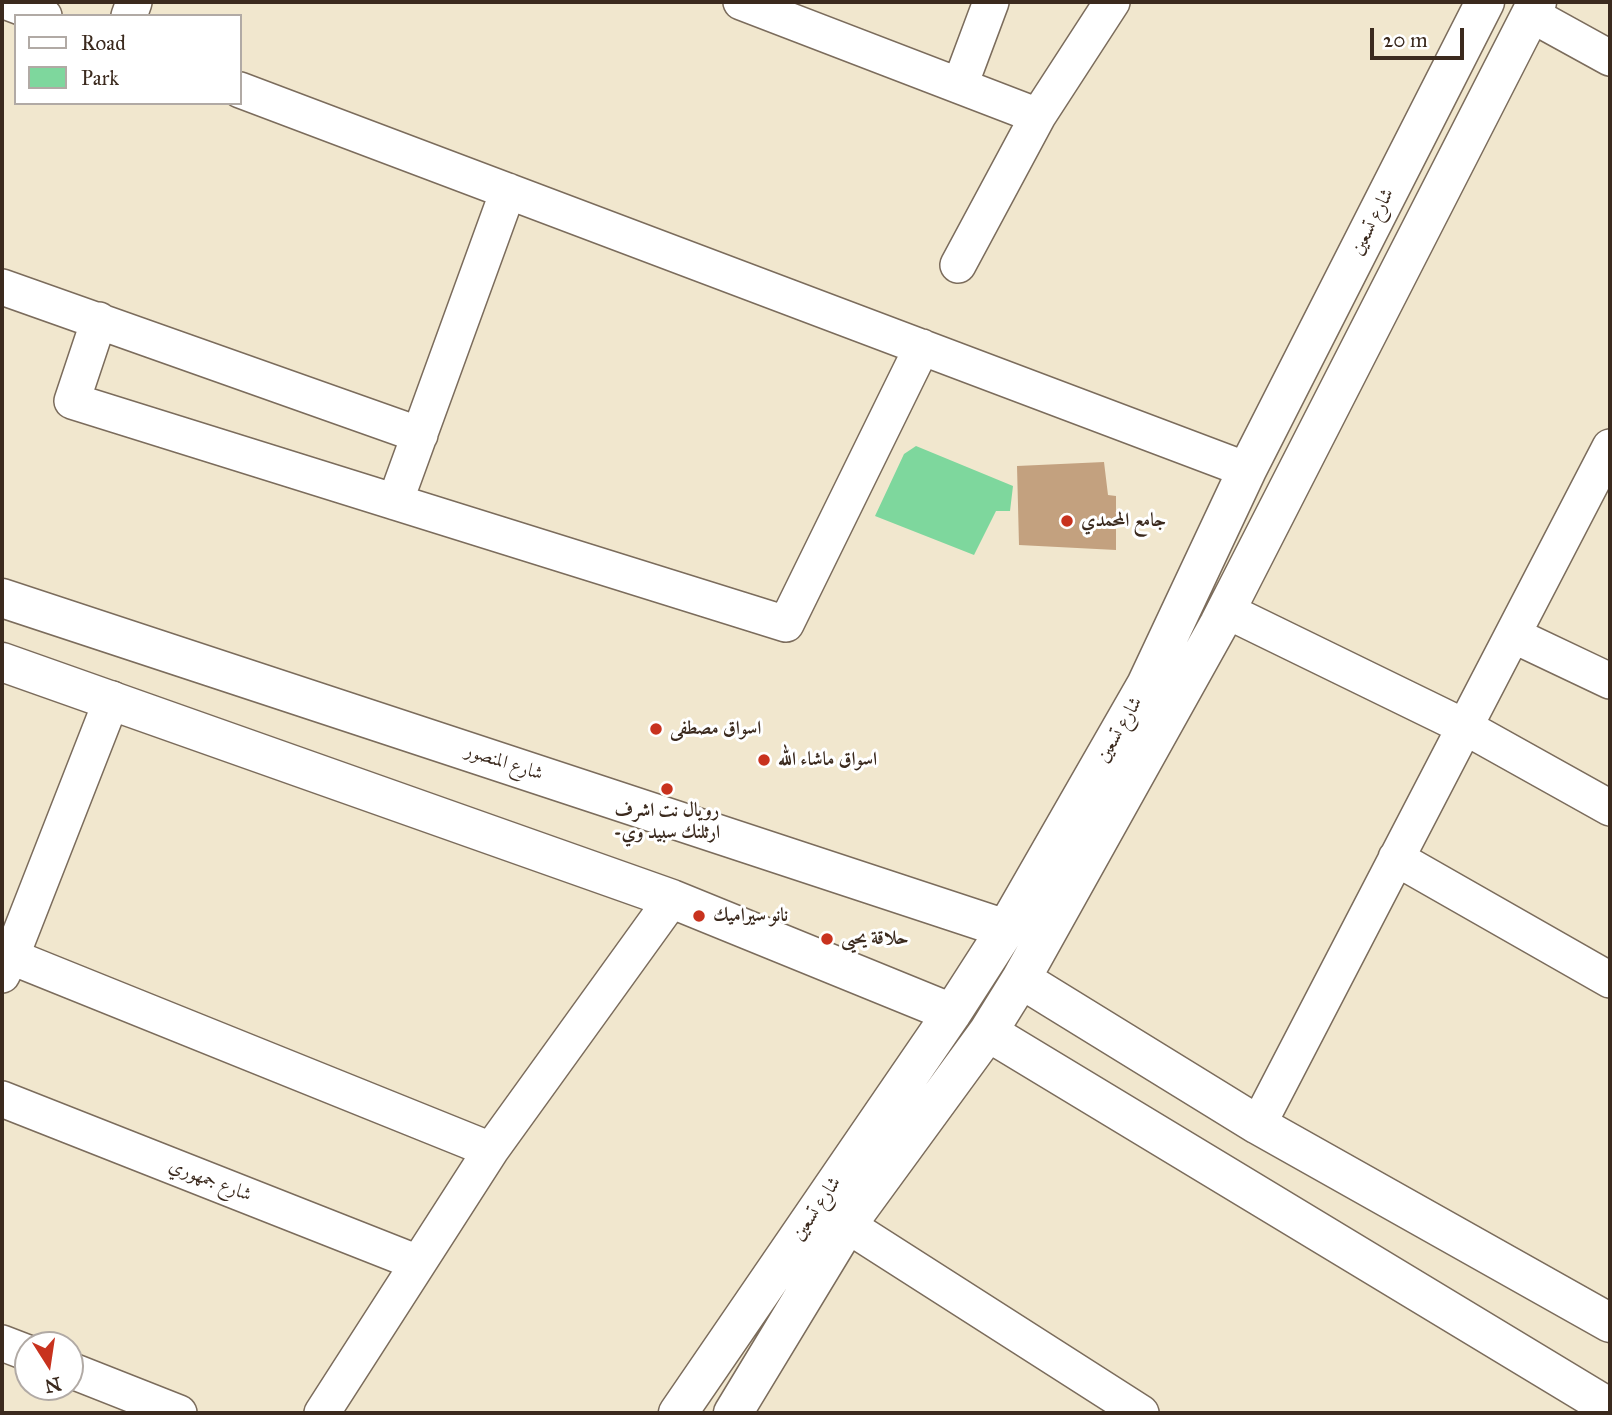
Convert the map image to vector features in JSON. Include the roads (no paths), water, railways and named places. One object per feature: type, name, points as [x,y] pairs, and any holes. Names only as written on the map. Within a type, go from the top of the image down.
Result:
[{"type":"street","points":[[7,2],[39,14]]},
{"type":"street","points":[[741,2],[1038,116]]},
{"type":"street","points":[[960,85],[991,2]]},
{"type":"street","points":[[958,265],[1038,116],[1112,2]]},
{"type":"street","name":"شارع تسعين","points":[[678,1413],[952,1013],[1006,929],[1146,685],[1247,471],[1485,2]]},
{"type":"street","points":[[1534,8],[1610,58]]},
{"type":"street","name":"شارع تسعين","points":[[733,1413],[847,1225],[988,1032],[1021,979],[1226,610],[1534,8]]},
{"type":"street","points":[[242,91],[1247,471]]},
{"type":"street","points":[[395,502],[508,191]]},
{"type":"street","points":[[2,288],[420,435]]},
{"type":"street","points":[[99,320],[72,401],[786,624],[922,347]]},
{"type":"street","points":[[1258,1125],[1513,635],[1596,507],[1610,447]]},
{"type":"street","name":"شارع المنصور","points":[[2,598],[1006,929]]},
{"type":"street","points":[[1226,610],[1465,727],[1610,808]]},
{"type":"street","points":[[1513,635],[1610,681]]},
{"type":"street","points":[[2,662],[672,899],[952,1013]]},
{"type":"street","points":[[112,699],[5,962],[491,1150]]},
{"type":"street","points":[[1396,858],[1610,980]]},
{"type":"street","points":[[321,1413],[491,1150],[672,899]]},
{"type":"street","points":[[1021,979],[1258,1125],[1610,1323]]},
{"type":"street","points":[[988,1032],[1610,1408]]},
{"type":"street","name":"شارع جمهوري","points":[[2,1099],[418,1263]]},
{"type":"street","points":[[847,1225],[1141,1413]]},
{"type":"street","points":[[84,1376],[179,1413]]},
{"type":"place","name":"جامع المحمدي","points":[[1067,521]]},
{"type":"place","name":"اسواق مصطفى","points":[[656,729]]},
{"type":"place","name":"اسواق ماشاء الله","points":[[764,760]]},
{"type":"place","name":"رويال نت اشرف -ارثلنك سبيد وي","points":[[667,789]]},
{"type":"place","name":"نانو سيراميك","points":[[699,916]]},
{"type":"place","name":"حلاقة يحيى","points":[[827,939]]}]
